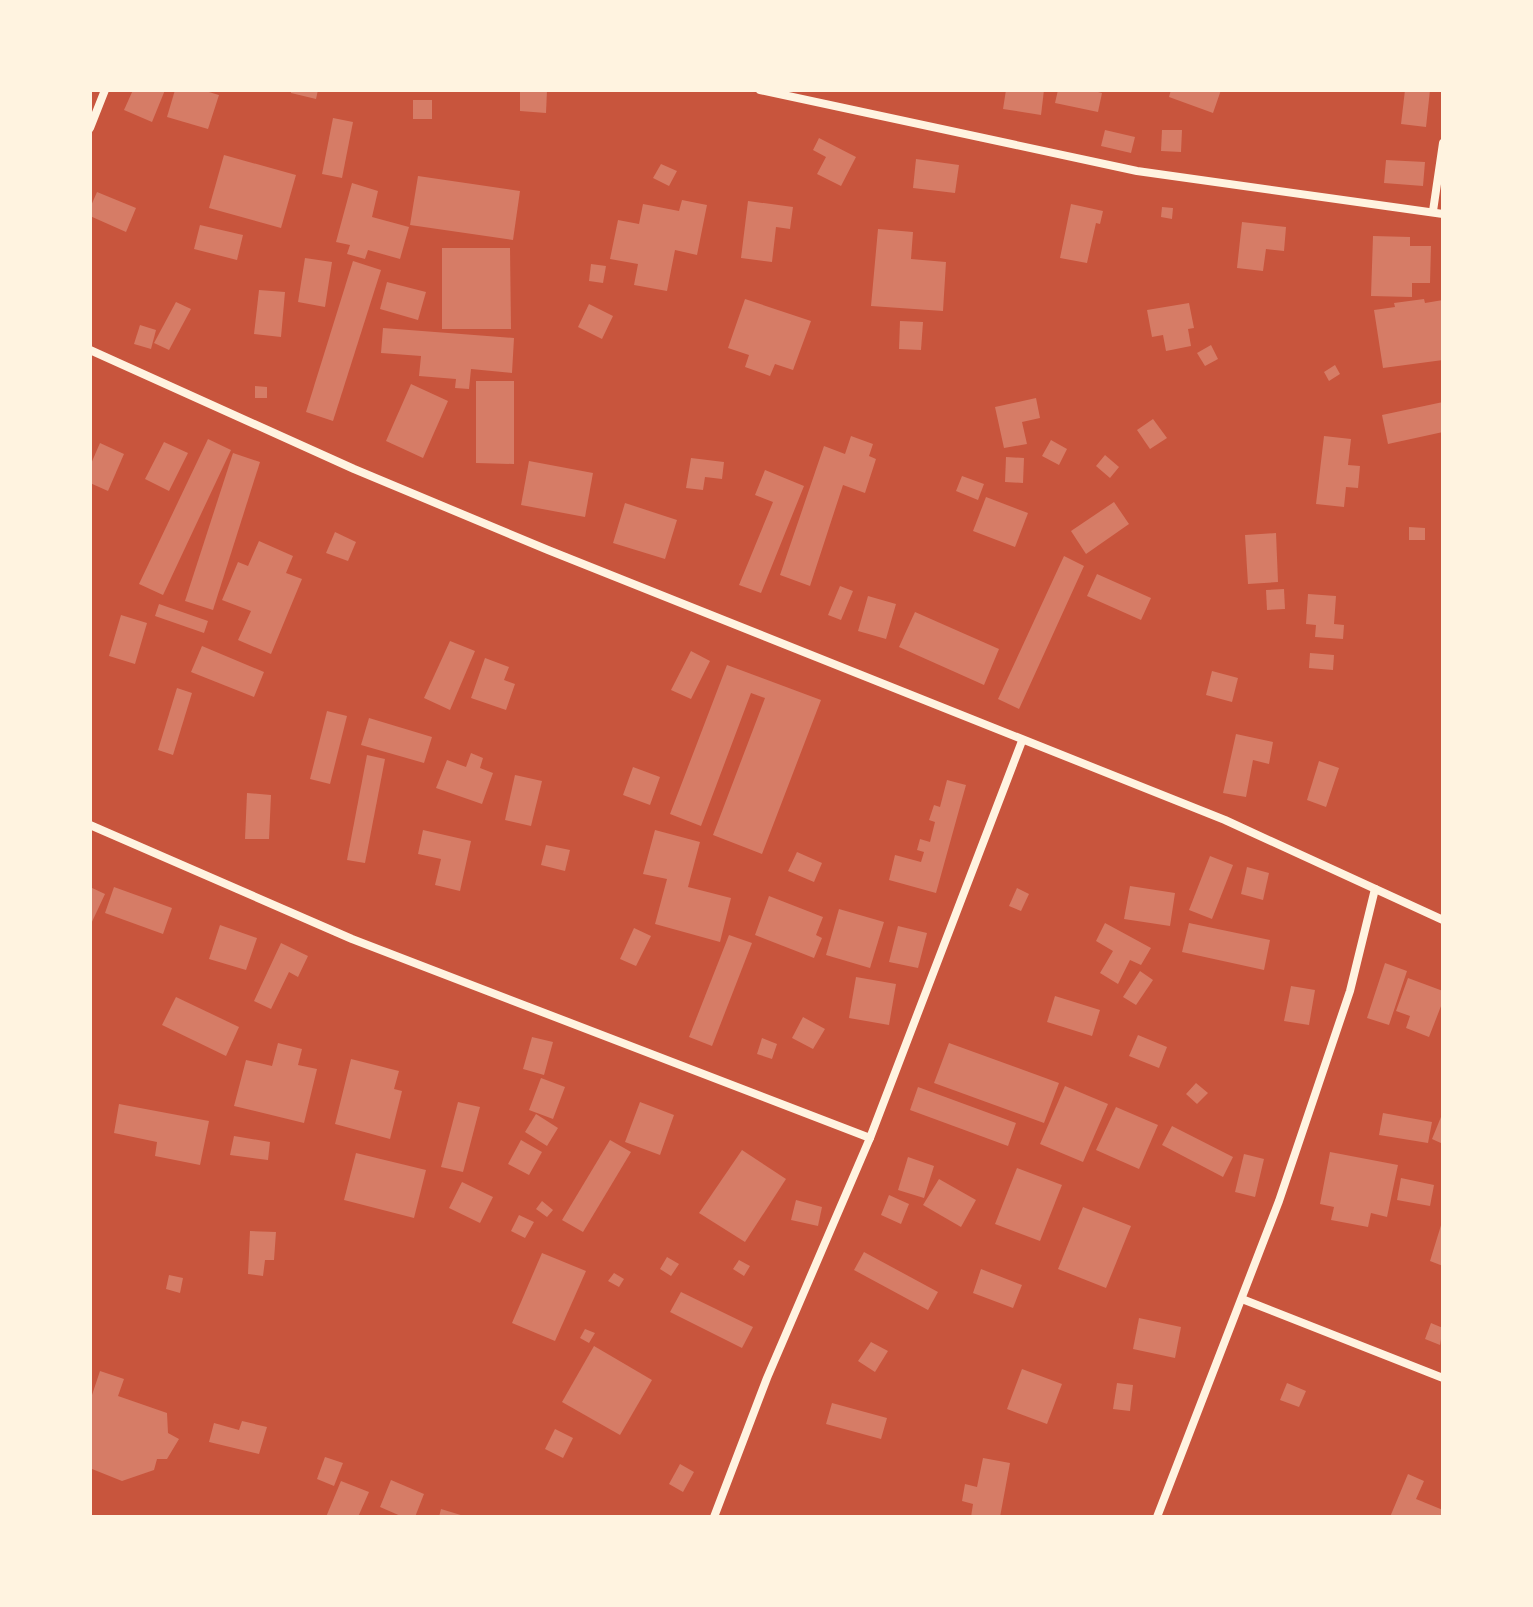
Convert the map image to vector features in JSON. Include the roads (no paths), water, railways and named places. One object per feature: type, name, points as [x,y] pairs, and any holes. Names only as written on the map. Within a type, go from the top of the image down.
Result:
[{"type":"street","points":[[90,128],[105,90]]},
{"type":"street","points":[[760,90],[1137,171],[1443,214]]},
{"type":"street","points":[[1433,211],[1443,143]]},
{"type":"street","points":[[90,350],[368,475],[1022,741],[1225,820],[1443,920]]},
{"type":"street","points":[[714,1517],[767,1378],[870,1138],[1022,741]]},
{"type":"street","points":[[90,825],[352,939],[870,1138]]},
{"type":"street","points":[[1157,1517],[1279,1201],[1350,991],[1375,889]]},
{"type":"street","points":[[1242,1299],[1443,1378]]}]
